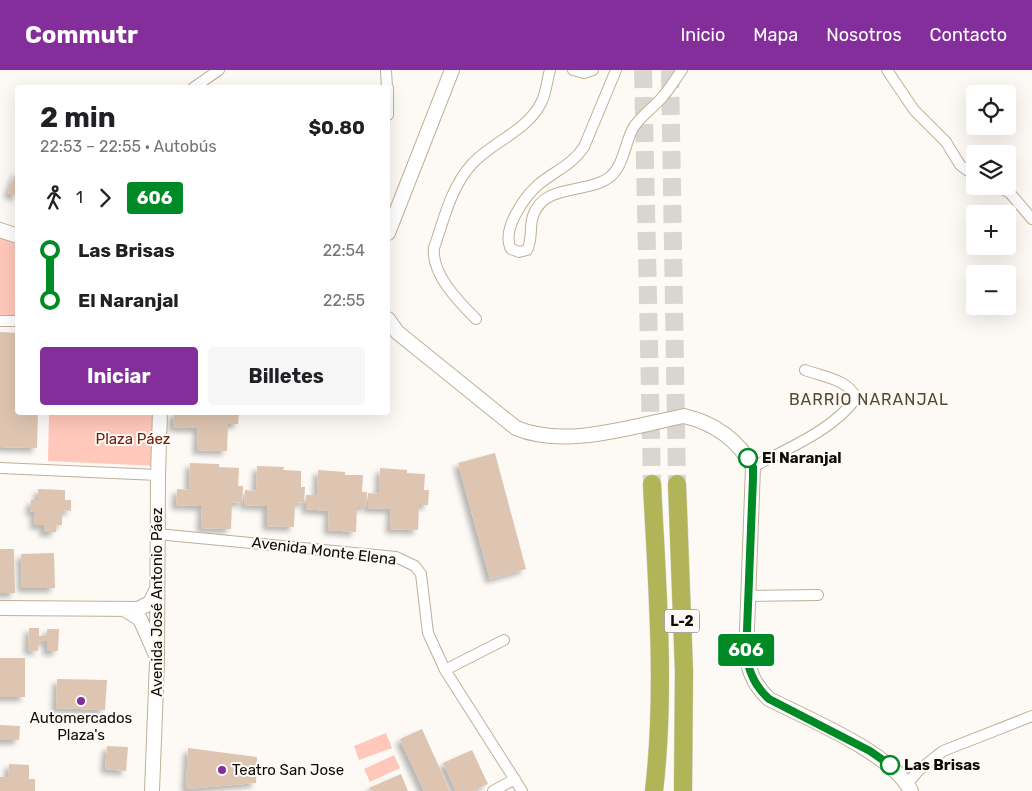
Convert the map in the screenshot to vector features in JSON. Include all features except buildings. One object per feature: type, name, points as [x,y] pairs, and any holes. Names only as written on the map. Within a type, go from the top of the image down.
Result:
[{"type":"highway","name":"L-2","points":[[652,484],[662,673],[654,791]]},
{"type":"highway","name":"L-2","points":[[677,484],[684,671],[683,791]]},
{"type":"street","points":[[198,85],[220,70]]},
{"type":"street","points":[[386,70],[387,85]]},
{"type":"street","points":[[390,228],[452,70]]},
{"type":"street","points":[[476,319],[453,296],[436,265],[434,248],[452,195],[460,181],[472,164],[529,120],[542,102],[550,70]]},
{"type":"street","points":[[573,70],[584,73],[593,70]]},
{"type":"street","points":[[616,70],[584,147],[577,157],[538,186],[514,220],[508,233],[508,243],[511,249],[519,252],[527,250],[531,243],[532,217],[548,198],[558,193],[603,181],[618,169],[634,127],[664,95],[682,70]]},
{"type":"street","points":[[887,70],[914,110],[946,142],[960,165],[966,169]]},
{"type":"street","points":[[1012,195],[1032,219]]},
{"type":"street","points":[[0,230],[15,235]]},
{"type":"street","points":[[0,321],[15,321]]},
{"type":"street","points":[[390,321],[397,332],[404,338],[516,428],[532,435],[566,437],[684,416],[701,420],[720,430],[736,443],[753,467],[746,656],[749,671],[757,688],[769,699],[870,751],[890,765],[909,787],[919,770],[943,752],[1032,716]]},
{"type":"street","points":[[753,467],[828,425],[847,411],[856,398],[853,390],[846,385],[805,370]]},
{"type":"street","name":"Avenida José Antonio Páez","points":[[152,791],[158,661],[157,534],[160,415]]},
{"type":"street","points":[[0,468],[158,475]]},
{"type":"street","name":"Avenida Monte Elena","points":[[157,534],[396,557],[415,566],[421,574],[428,633],[445,670],[522,791]]},
{"type":"street","points":[[0,608],[138,609],[150,603],[158,586]]},
{"type":"street","points":[[747,596],[818,595]]},
{"type":"street","points":[[126,610],[134,614],[144,626],[158,661]]},
{"type":"street","points":[[445,670],[504,640]]},
{"type":"street","points":[[493,791],[515,779]]},
{"type":"green space","points":[[0,230],[15,235],[15,321],[0,320]]},
{"type":"green space","name":"Plaza Páez","points":[[49,415],[160,415],[158,466],[48,461]]},
{"type":"green space","points":[[386,733],[392,748],[359,760],[354,746]]},
{"type":"green space","points":[[394,755],[400,768],[370,782],[364,769]]},
{"type":"tunnel","points":[[643,70],[652,484]]},
{"type":"tunnel","points":[[670,70],[677,484]]},
{"type":"bus line","name":"606","points":[[748,458],[753,467],[746,656],[749,671],[757,688],[769,699],[870,751],[890,765]]},
{"type":"place","name":"El Naranjal","points":[[748,458]]},
{"type":"place","name":"Automercados Plaza's","points":[[81,701]]},
{"type":"place","name":"Las Brisas","points":[[890,765]]},
{"type":"place","name":"Teatro San Jose","points":[[222,770]]},
{"type":"district","name":"BARRIO NARANJAL","points":[[869,399]]}]
